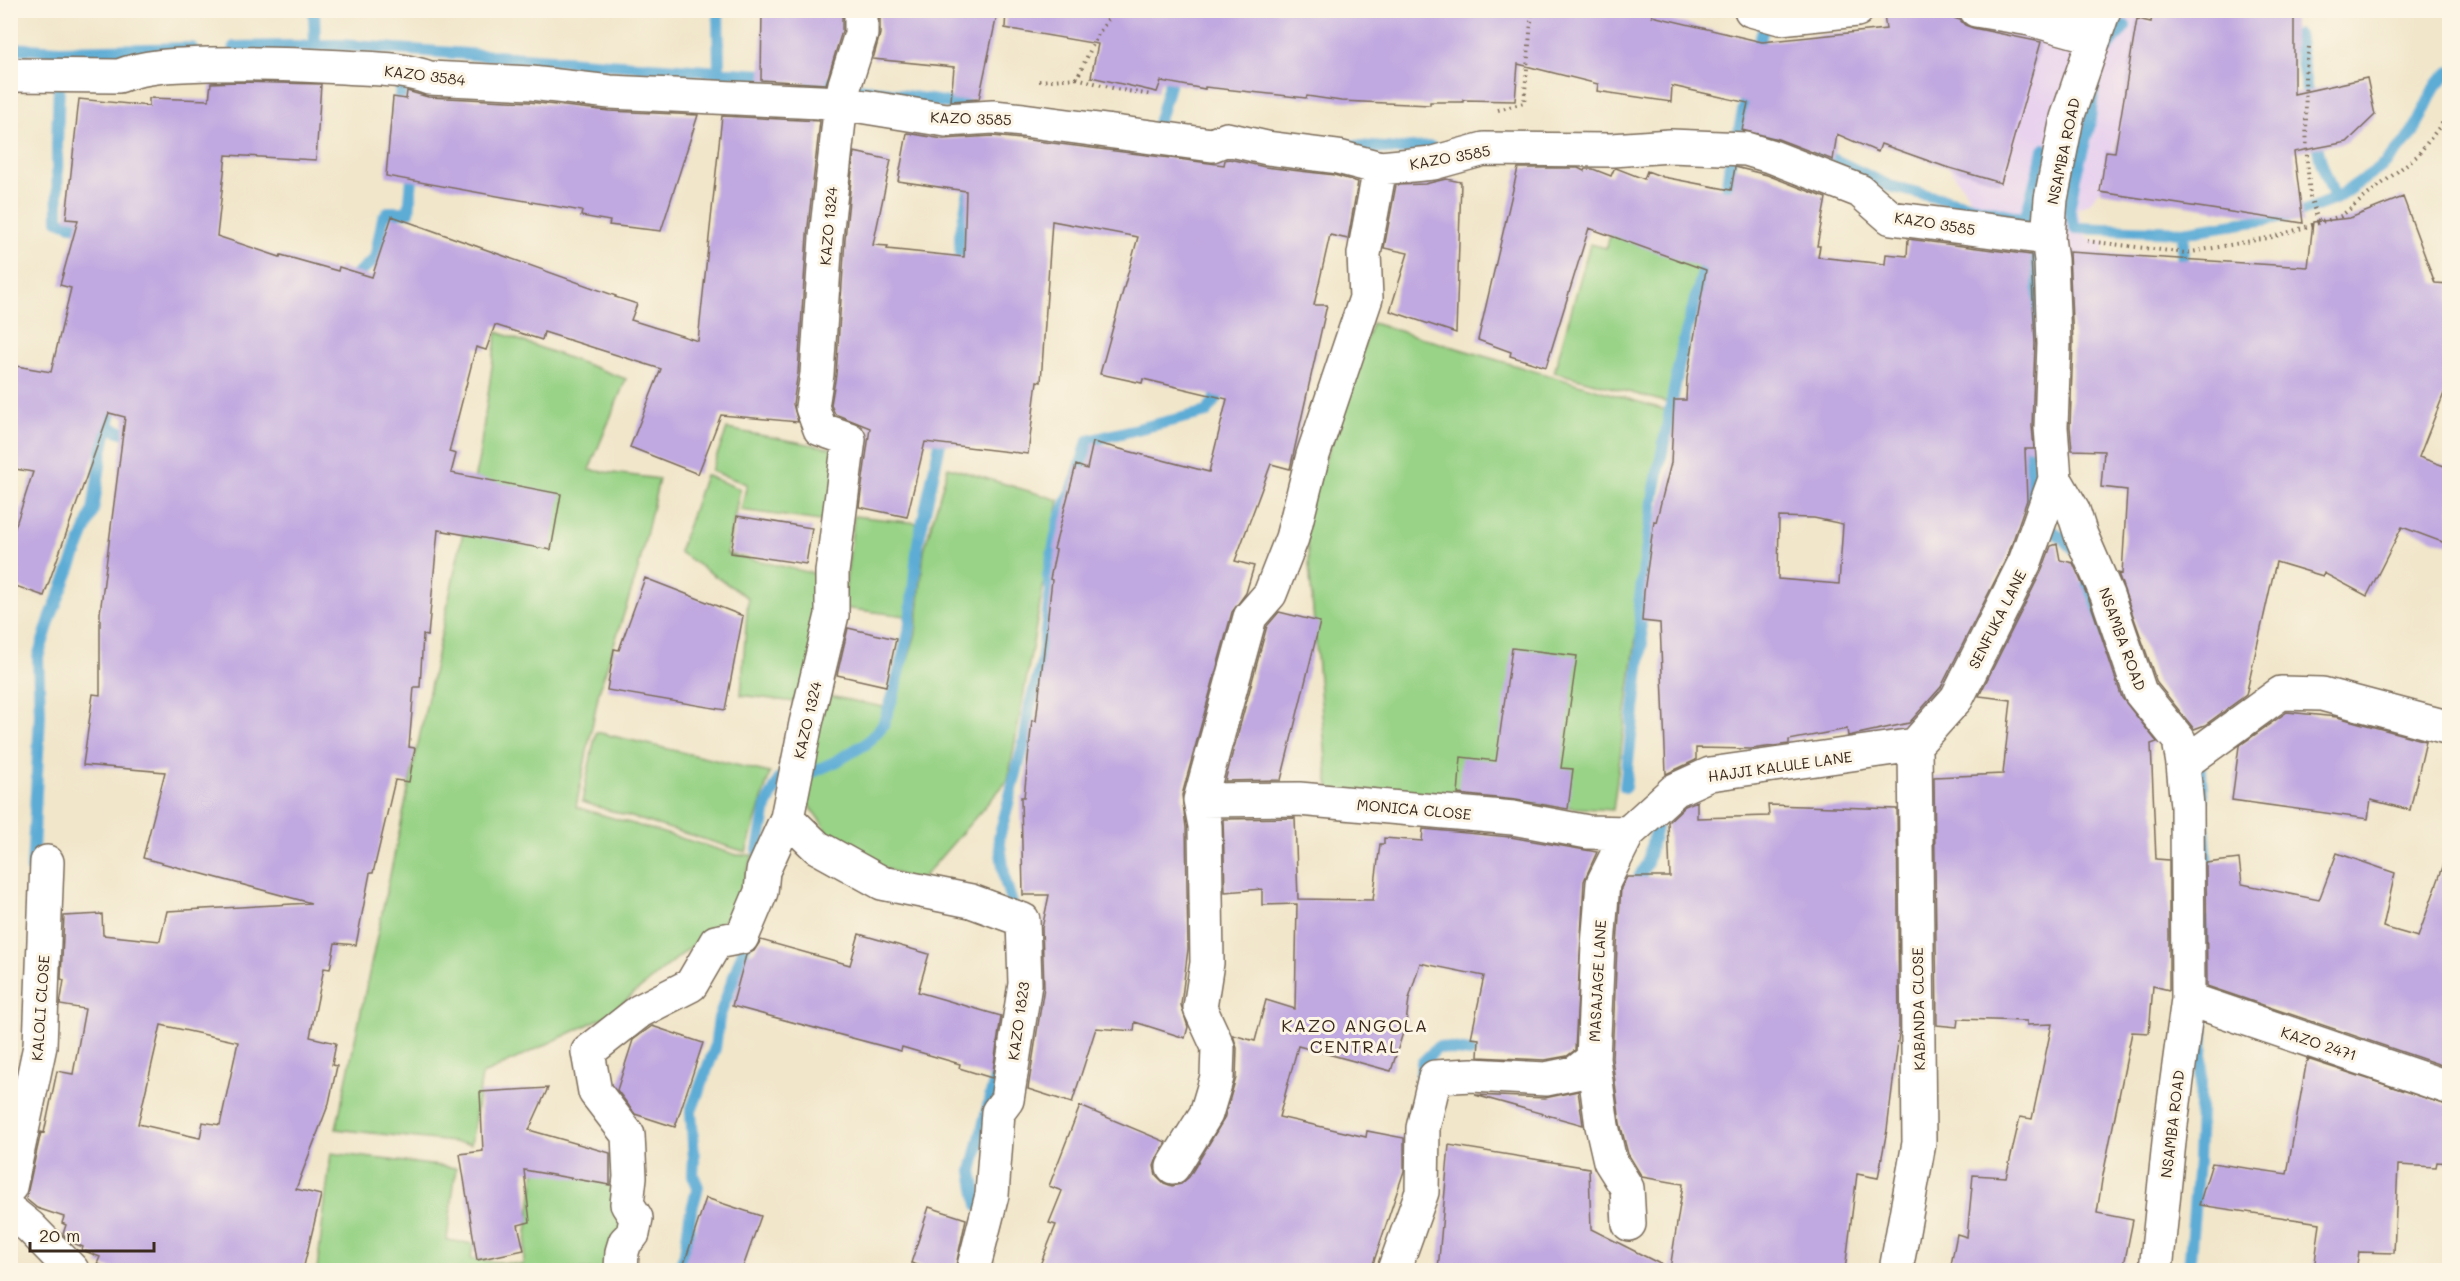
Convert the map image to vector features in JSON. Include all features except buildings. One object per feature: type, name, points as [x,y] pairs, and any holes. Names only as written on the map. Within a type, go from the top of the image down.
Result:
[{"type":"street","points":[[843,94],[861,34],[861,10]]},
{"type":"street","points":[[1762,13],[1857,10]]},
{"type":"street","points":[[1976,10],[2030,19],[2099,24]]},
{"type":"street","name":"NSAMBA ROAD","points":[[2099,24],[2067,118],[2051,199],[2048,238],[2054,344],[2051,427],[2055,478],[2073,510],[2081,535],[2107,595],[2140,692],[2179,740],[2183,764],[2187,806],[2188,999],[2170,1132],[2156,1270]]},
{"type":"street","name":"KAZO 3584","points":[[10,75],[119,76],[134,70],[177,65],[276,62],[385,69],[414,72],[429,78],[531,83],[610,92],[843,94]]},
{"type":"street","name":"KAZO 3585","points":[[843,94],[946,120],[993,117],[1212,145],[1227,139],[1267,148],[1338,157],[1380,168],[1433,163],[1484,149],[1612,150],[1670,146],[1746,149],[1860,191],[1891,218],[2048,238]]},
{"type":"street","name":"KAZO 1324","points":[[621,1270],[622,1252],[625,1242],[633,1234],[636,1218],[627,1204],[630,1177],[628,1135],[595,1092],[588,1052],[640,1011],[691,985],[716,942],[742,937],[761,892],[763,871],[787,818],[797,763],[832,615],[832,572],[849,439],[820,429],[812,406],[817,374],[826,237],[843,94]]},
{"type":"street","points":[[1173,1167],[1206,1114],[1218,1077],[1218,1047],[1200,1008],[1207,963],[1205,826],[1200,800],[1250,617],[1270,594],[1292,538],[1313,455],[1366,297],[1364,254],[1380,168]]},
{"type":"street","name":"SENFUKA LANE","points":[[1915,745],[1957,698],[1962,689],[2025,562],[2055,478]]},
{"type":"street","points":[[2183,764],[2282,693],[2322,694],[2401,713],[2450,728]]},
{"type":"street","name":"HAJJI KALULE LANE","points":[[1628,832],[1675,790],[1710,774],[1915,745]]},
{"type":"street","name":"KABANDA CLOSE","points":[[1896,1270],[1919,1143],[1915,745]]},
{"type":"street","name":"MONICA CLOSE","points":[[1200,800],[1299,799],[1513,818],[1588,832],[1628,832]]},
{"type":"street","name":"KAZO 1823","points":[[787,818],[817,847],[882,883],[971,901],[1023,920],[1025,984],[1007,1100],[998,1112],[992,1195],[973,1270]]},
{"type":"street","name":"MASAJAGE LANE","points":[[1394,1270],[1422,1192],[1423,1128],[1435,1077],[1472,1075],[1546,1079],[1575,1073],[1593,1059],[1603,883],[1614,866],[1628,832]]},
{"type":"street","name":"KALOLI CLOSE","points":[[10,1186],[40,1046],[47,862]]},
{"type":"street","name":"KAZO 2471","points":[[2188,999],[2450,1088]]},
{"type":"street","points":[[1593,1059],[1602,1126],[1610,1161],[1626,1188],[1629,1224]]},
{"type":"street","points":[[10,1211],[30,1227],[72,1270]]},
{"type":"path","points":[[1077,78],[1098,34],[1115,10]]},
{"type":"path","points":[[1494,113],[1501,107],[1524,103],[1532,10]]},
{"type":"path","points":[[2309,47],[2305,75],[2310,197],[2319,223]]},
{"type":"path","points":[[1036,81],[1077,78],[1116,89],[1159,97]]},
{"type":"path","points":[[2048,238],[2179,254],[2273,237],[2319,223],[2341,216],[2417,156],[2450,113]]},
{"type":"shaded area","points":[[1940,11],[2151,11],[2104,182],[2090,203],[2077,209],[2088,239],[2106,242],[2081,315],[2059,320],[2027,307],[2033,247],[2003,244],[1946,163],[1934,29]]},
{"type":"green space","points":[[1611,233],[1701,267],[1669,403],[1554,372],[1590,244],[1606,248]]},
{"type":"green space","points":[[1372,323],[1666,410],[1613,810],[1332,793],[1328,782],[1305,519]]},
{"type":"green space","points":[[497,332],[626,379],[589,470],[659,479],[638,570],[599,691],[576,807],[737,855],[753,855],[733,912],[608,1015],[482,1075],[471,1144],[336,1129],[479,457]]},
{"type":"green space","points":[[727,429],[841,450],[827,522],[741,510],[747,484],[711,471]]},
{"type":"green space","points":[[948,467],[1059,500],[1008,780],[917,882],[839,848],[802,795],[819,694],[893,709],[916,633],[924,550]]},
{"type":"green space","points":[[705,475],[740,489],[727,554],[821,575],[817,654],[794,702],[741,695],[748,598],[679,552]]},
{"type":"green space","points":[[854,516],[917,523],[906,616],[843,608]]},
{"type":"green space","points":[[596,732],[770,773],[746,852],[582,802]]},
{"type":"green space","points":[[538,1146],[632,1157],[618,1270],[317,1270],[331,1153],[456,1168],[447,1240],[473,1244],[471,1259],[523,1265]]},
{"type":"waterway","points":[[314,10],[315,46]]},
{"type":"waterway","points":[[718,10],[719,71]]},
{"type":"waterway","points":[[1755,55],[1768,15]]},
{"type":"waterway","points":[[2100,55],[2101,51],[2108,47],[2125,26]]},
{"type":"waterway","points":[[2298,35],[2309,106]]},
{"type":"waterway","points":[[234,47],[340,45],[776,76]]},
{"type":"waterway","points":[[10,48],[61,51],[192,48]]},
{"type":"waterway","points":[[1157,127],[1174,68]]},
{"type":"waterway","points":[[2094,84],[2089,127],[2075,177],[2069,210],[2075,228],[2184,232],[2294,215],[2335,199],[2384,165],[2412,135],[2436,85],[2450,72]]},
{"type":"waterway","points":[[811,80],[966,106]]},
{"type":"waterway","points":[[59,84],[58,220],[92,230]]},
{"type":"waterway","points":[[397,113],[402,84]]},
{"type":"waterway","points":[[1738,135],[1748,87]]},
{"type":"waterway","points":[[2314,132],[2321,162],[2335,199]]},
{"type":"waterway","points":[[1757,138],[1796,142]]},
{"type":"waterway","points":[[1347,145],[1396,149],[1431,147]]},
{"type":"waterway","points":[[2025,219],[2044,149]]},
{"type":"waterway","points":[[1820,153],[1889,186],[2034,221]]},
{"type":"waterway","points":[[1724,204],[1731,157]]},
{"type":"waterway","points":[[347,282],[375,259],[383,218],[388,212],[409,212],[413,167]]},
{"type":"waterway","points":[[961,273],[960,235],[969,192]]},
{"type":"waterway","points":[[2181,273],[2184,232]]},
{"type":"waterway","points":[[1625,787],[1642,643],[1639,605],[1654,494],[1683,344],[1703,272],[1711,255]]},
{"type":"waterway","points":[[2033,346],[2037,258]]},
{"type":"waterway","points":[[1015,914],[1005,880],[999,838],[1025,739],[1030,705],[1042,664],[1051,590],[1048,576],[1059,521],[1077,478],[1088,441],[1207,412],[1225,384]]},
{"type":"waterway","points":[[32,869],[40,715],[38,657],[51,616],[93,511],[102,452],[114,398]]},
{"type":"waterway","points":[[108,427],[138,438]]},
{"type":"waterway","points":[[758,851],[766,807],[780,778],[799,778],[835,762],[867,743],[883,725],[894,693],[909,632],[918,543],[943,430]]},
{"type":"waterway","points":[[2028,435],[2032,510]]},
{"type":"waterway","points":[[2039,523],[2062,537],[2075,550]]},
{"type":"waterway","points":[[2088,583],[2099,643],[2120,653]]},
{"type":"waterway","points":[[2200,757],[2207,877]]},
{"type":"waterway","points":[[1632,890],[1647,863],[1656,828]]},
{"type":"waterway","points":[[2189,1270],[2198,1161],[2207,922]]},
{"type":"waterway","points":[[679,1270],[685,1254],[690,1216],[698,1187],[693,1175],[691,1111],[715,1048],[719,1018],[747,940]]},
{"type":"waterway","points":[[1421,1082],[1422,1063],[1438,1047],[1470,1052]]},
{"type":"waterway","points":[[978,1205],[972,1171],[997,1070]]},
{"type":"district","name":"KAZO ANGOLA CENTRAL","points":[[1355,1035]]}]
